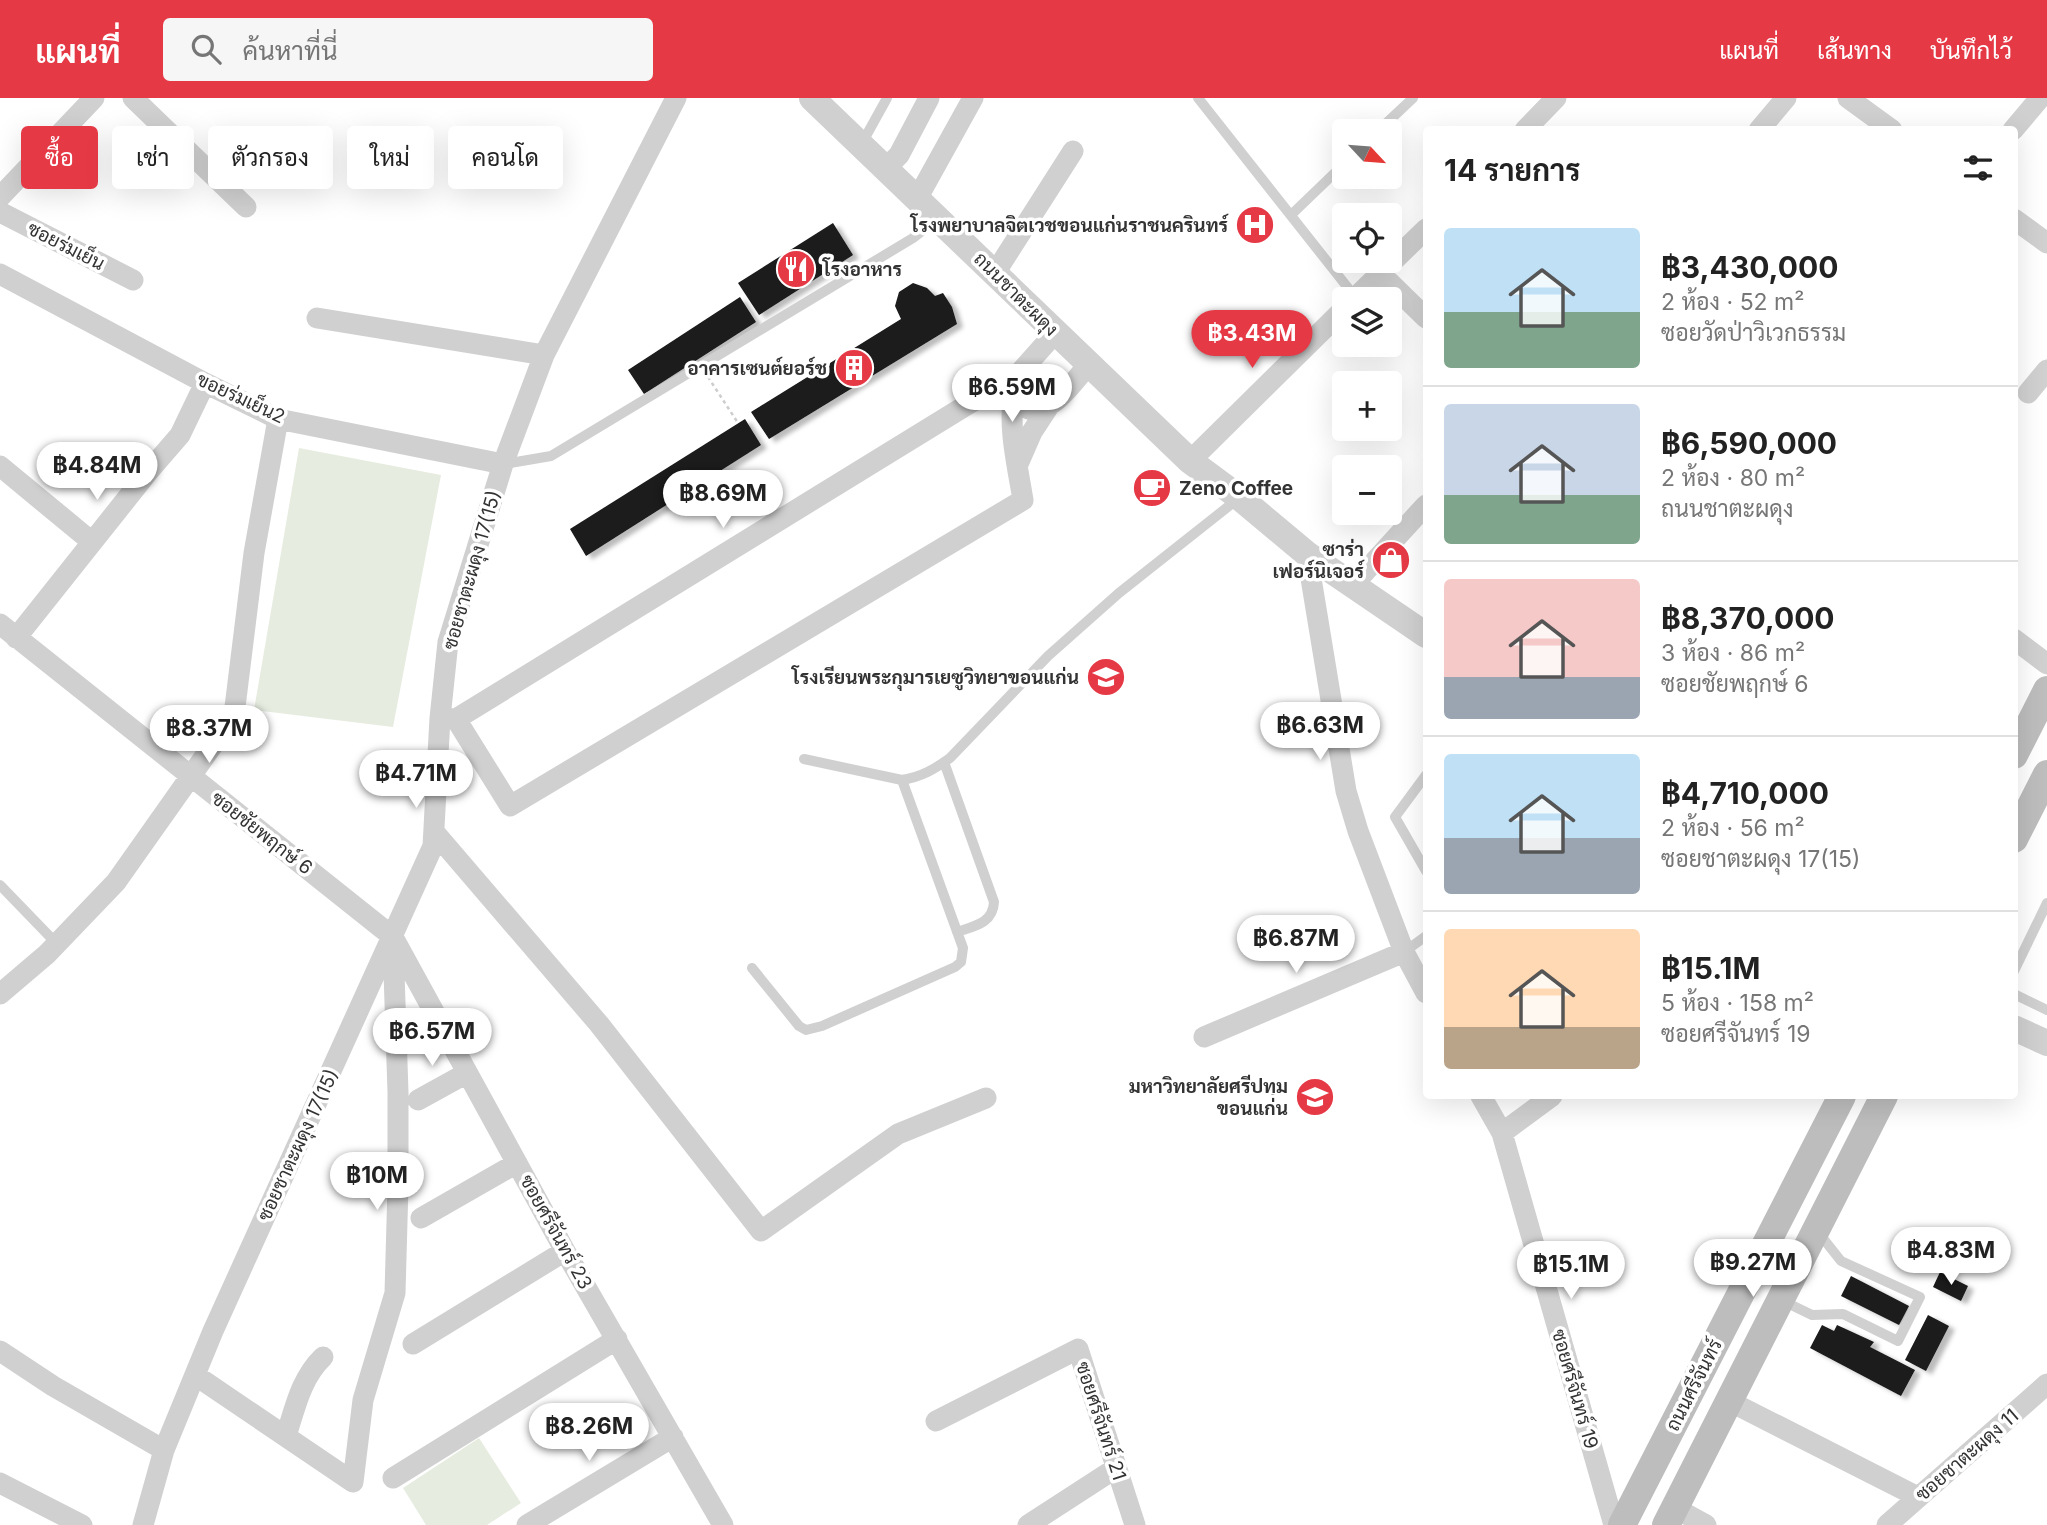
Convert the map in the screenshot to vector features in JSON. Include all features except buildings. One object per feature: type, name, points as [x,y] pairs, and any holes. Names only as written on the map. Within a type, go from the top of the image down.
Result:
[{"type":"main road","points":[[2018,747],[2047,690]]},
{"type":"main road","points":[[2018,829],[2029,802],[2047,775]]},
{"type":"main road","name":"ถนนศรีจันทร์","points":[[1622,1525],[1840,1099]]},
{"type":"main road","name":"ถนนศรีจันทร์","points":[[1671,1516],[1882,1099]]},
{"type":"street","points":[[0,197],[94,98]]},
{"type":"street","points":[[133,98],[246,207]]},
{"type":"street","name":"ซอยชาตะผดุง 17(15)","points":[[143,1525],[164,1450],[212,1331],[433,846],[448,719],[449,642],[503,464],[544,355],[676,98]]},
{"type":"street","name":"ถนนชาตะผดุง","points":[[812,98],[1190,461],[1240,498],[1307,554],[1423,633]]},
{"type":"street","points":[[885,169],[899,155],[929,98]]},
{"type":"street","points":[[917,199],[973,98]]},
{"type":"street","points":[[1529,126],[1556,98]]},
{"type":"street","points":[[1762,126],[1786,98]]},
{"type":"street","points":[[1849,98],[1887,126]]},
{"type":"street","points":[[2017,126],[2040,98]]},
{"type":"street","points":[[995,273],[1073,151]]},
{"type":"street","name":"ซอยร่มเย็น","points":[[0,212],[133,280]]},
{"type":"street","points":[[2018,222],[2047,243]]},
{"type":"street","points":[[1367,287],[1423,232]]},
{"type":"street","name":"ขอยร่มเย็น2","points":[[0,274],[278,419],[503,464]]},
{"type":"street","points":[[1381,274],[1423,315]]},
{"type":"street","points":[[317,318],[544,355]]},
{"type":"street","points":[[1190,461],[1332,321]]},
{"type":"street","points":[[1014,385],[1011,430],[1023,500],[510,806],[448,719],[970,403],[1014,385],[1055,333]]},
{"type":"street","points":[[1017,464],[1032,432],[1049,406],[1088,365]]},
{"type":"street","points":[[2028,393],[2047,370]]},
{"type":"street","points":[[8,631],[92,542],[180,435],[205,383]]},
{"type":"street","points":[[1014,385],[1020,402],[1030,409],[1049,406]]},
{"type":"street","points":[[0,994],[57,944],[116,882],[234,715],[254,553],[278,419]]},
{"type":"street","points":[[0,466],[92,542]]},
{"type":"street","points":[[1352,586],[1423,508]]},
{"type":"street","points":[[1307,554],[1346,791],[1358,831],[1404,952],[1423,987]]},
{"type":"street","name":"ซอยชัยพฤกษ์ 6","points":[[8,631],[393,937]]},
{"type":"street","points":[[2018,642],[2047,664]]},
{"type":"street","points":[[436,834],[599,1024],[761,1231],[898,1134],[986,1098]]},
{"type":"street","points":[[195,1375],[353,1482],[363,1400],[395,1293],[398,1093],[393,937]]},
{"type":"street","name":"ซอยศรีจันทร์ 23","points":[[393,937],[565,1251],[723,1525]]},
{"type":"street","points":[[1204,1037],[1404,952]]},
{"type":"street","points":[[2018,1030],[2047,1043]]},
{"type":"street","points":[[418,1100],[467,1073]]},
{"type":"street","name":"ซอยศรีจันทร์ 19","points":[[1483,1099],[1502,1133],[1614,1525]]},
{"type":"street","points":[[1502,1133],[1548,1099]]},
{"type":"street","points":[[421,1218],[517,1163]]},
{"type":"street","points":[[413,1344],[565,1251]]},
{"type":"street","points":[[393,1478],[617,1339]]},
{"type":"street","name":"ซอยศรีจันทร์ 21","points":[[936,1422],[1078,1349],[1135,1525]]},
{"type":"street","points":[[0,1351],[53,1386],[164,1450]]},
{"type":"street","points":[[286,1437],[302,1388],[312,1367],[323,1357]]},
{"type":"street","name":"ซอยชาตะผดุง 11","points":[[1887,1525],[2047,1384]]},
{"type":"street","points":[[1730,1401],[1918,1497]]},
{"type":"street","points":[[527,1525],[673,1437]]},
{"type":"street","points":[[1028,1525],[1116,1468]]},
{"type":"street","points":[[0,1483],[82,1525]]},
{"type":"street","points":[[1671,1516],[1706,1525]]},
{"type":"lane","points":[[860,145],[887,98]]},
{"type":"lane","points":[[1198,98],[1292,214],[1341,287]]},
{"type":"lane","points":[[1391,119],[1413,98]]},
{"type":"lane","points":[[1292,214],[1332,176]]},
{"type":"lane","points":[[503,464],[551,456],[913,238],[937,219]]},
{"type":"lane","points":[[804,759],[902,780],[917,778],[944,762],[1048,656],[1119,593],[1240,498]]},
{"type":"lane","points":[[944,762],[994,902],[989,918],[982,924],[957,932]]},
{"type":"lane","points":[[1423,779],[1395,817],[1423,866]]},
{"type":"lane","points":[[752,968],[799,1026],[814,1030],[961,962],[964,955],[957,932],[902,780]]},
{"type":"lane","points":[[0,885],[57,944]]},
{"type":"lane","points":[[2018,963],[2047,903]]},
{"type":"lane","points":[[1404,952],[1423,938]]},
{"type":"lane","points":[[2018,996],[2047,1010]]},
{"type":"lane","points":[[1780,1300],[1812,1315],[1843,1314],[1898,1341],[1920,1297],[1841,1261],[1816,1230]]},
{"type":"path","points":[[701,366],[738,423]]},
{"type":"shaded area","points":[[299,448],[441,475],[393,727],[254,710]]},
{"type":"shaded area","points":[[479,1438],[521,1503],[487,1525],[426,1525],[403,1488]]},
{"type":"place","name":"โรงพยาบาลจิตเวชขอนแก่นราชนครินทร์","points":[[1255,225]]},
{"type":"place","name":"โรงอาหาร","points":[[796,269]]},
{"type":"place","name":"อาคารเซนต์ยอร์ช","points":[[854,368]]},
{"type":"place","name":"Zeno Coffee","points":[[1152,488]]},
{"type":"place","name":"ซาร่า เฟอร์นิเจอร์","points":[[1391,560]]},
{"type":"place","name":"โรงเรียนพระกุมารเยซูวิทยาขอนแก่น","points":[[1106,677]]},
{"type":"place","name":"มหาวิทยาลัยศรีปทุม ขอนแก่น","points":[[1315,1097]]}]
